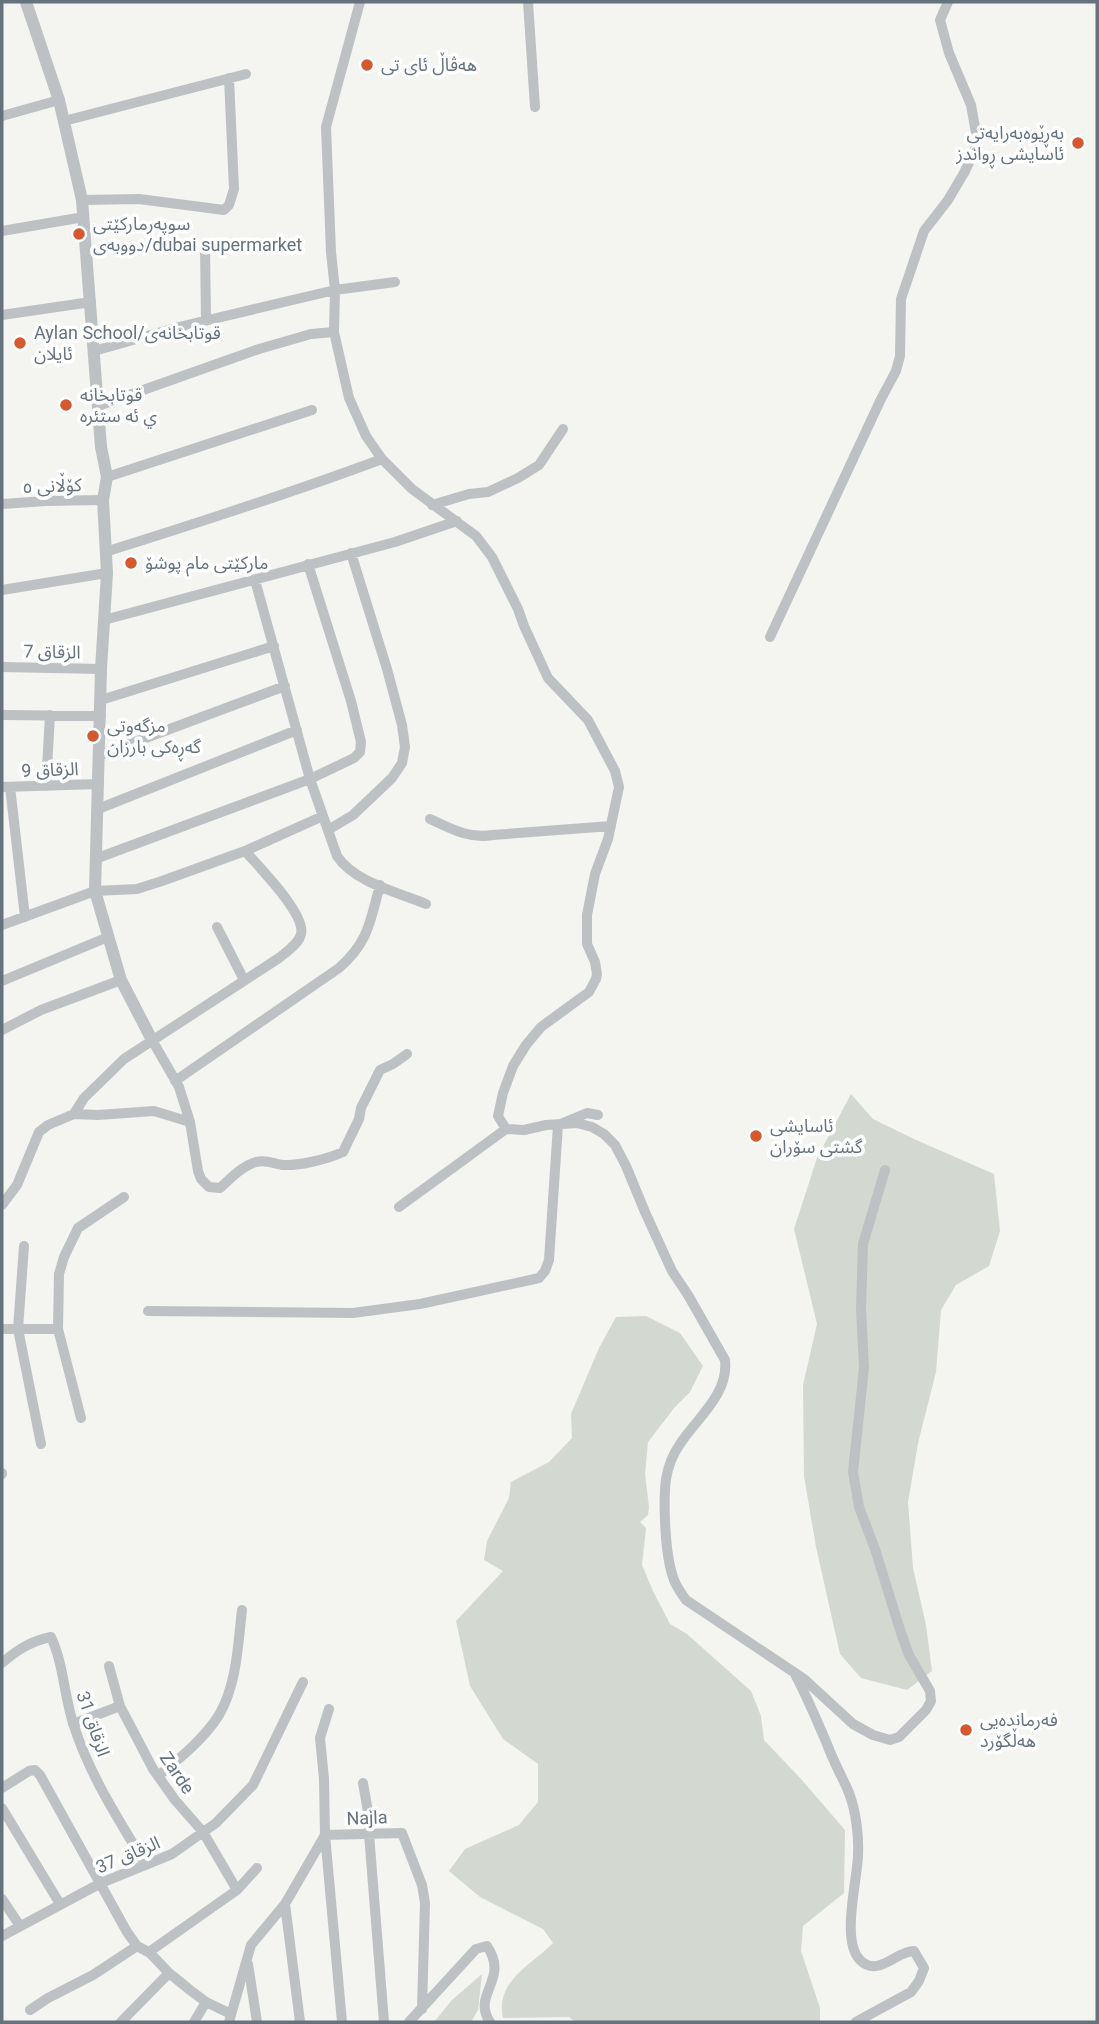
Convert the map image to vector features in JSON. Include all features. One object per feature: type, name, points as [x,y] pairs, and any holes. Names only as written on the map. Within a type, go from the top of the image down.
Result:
[{"type":"street","points":[[26,2],[59,100],[84,217],[101,447],[107,477],[103,500],[107,573],[101,669],[95,891],[121,980],[175,1082],[190,1122],[198,1171],[209,1187],[220,1188],[240,1170],[257,1162],[272,1161],[285,1165],[326,1159],[343,1153],[359,1119],[360,1108],[380,1070],[407,1054]]},
{"type":"street","points":[[360,2],[326,127],[335,290],[334,332],[348,398],[366,436],[382,459],[412,489],[476,536],[492,557],[519,609],[548,678],[588,720],[615,771],[620,788],[587,915],[587,944],[595,962],[596,979],[589,992],[541,1027],[513,1066],[498,1116],[506,1129]]},
{"type":"street","points":[[528,2],[535,107]]},
{"type":"street","points":[[770,638],[896,371],[900,356],[901,299],[924,231],[948,200],[975,150],[976,133],[971,105],[949,53],[940,20],[948,2]]},
{"type":"street","points":[[64,121],[246,74]]},
{"type":"street","points":[[82,200],[139,200],[224,210],[229,205],[233,189],[229,78]]},
{"type":"street","points":[[2,116],[59,100]]},
{"type":"street","points":[[2,231],[84,217]]},
{"type":"street","points":[[205,247],[205,320]]},
{"type":"street","points":[[94,351],[205,320],[335,290],[395,282]]},
{"type":"street","points":[[2,315],[91,302]]},
{"type":"street","points":[[98,406],[259,349],[311,334],[334,332]]},
{"type":"street","points":[[107,477],[312,410]]},
{"type":"street","points":[[432,505],[470,494],[488,492],[518,478],[538,465],[563,429]]},
{"type":"street","points":[[105,552],[206,521],[382,459]]},
{"type":"street","name":"کۆڵانی ٥","points":[[2,504],[103,500]]},
{"type":"street","points":[[104,620],[395,541],[457,521]]},
{"type":"street","points":[[328,830],[353,815],[393,778],[402,763],[405,747],[387,669],[351,553]]},
{"type":"street","points":[[95,859],[310,779],[354,758],[360,752],[361,742],[351,701],[308,564]]},
{"type":"street","points":[[2,590],[107,573]]},
{"type":"street","points":[[255,580],[310,779],[337,856],[355,875],[426,904]]},
{"type":"street","points":[[101,700],[274,646]]},
{"type":"street","name":"الزقاق 7","points":[[2,667],[101,669]]},
{"type":"street","points":[[100,755],[285,686]]},
{"type":"street","points":[[2,715],[101,716]]},
{"type":"street","points":[[46,786],[50,715]]},
{"type":"street","points":[[98,809],[297,730]]},
{"type":"street","name":"الزقاق 9","points":[[6,787],[99,784]]},
{"type":"street","points":[[6,787],[25,917]]},
{"type":"street","points":[[2,925],[95,891],[137,889],[245,851],[323,816]]},
{"type":"street","points":[[430,819],[466,835],[479,837],[611,826]]},
{"type":"street","points":[[74,1114],[84,1098],[124,1059],[279,958],[296,944],[302,926],[282,893],[245,851]]},
{"type":"street","points":[[175,1082],[353,956],[368,931],[380,885]]},
{"type":"street","points":[[217,927],[244,980]]},
{"type":"street","points":[[2,981],[108,937]]},
{"type":"street","points":[[2,1030],[41,1010],[121,980]]},
{"type":"street","points":[[2,1205],[16,1185],[39,1132],[48,1125],[74,1114],[154,1111],[190,1122]]},
{"type":"street","points":[[558,1125],[587,1113],[598,1115]]},
{"type":"street","points":[[399,1207],[506,1129],[524,1130],[578,1123],[604,1134],[615,1145],[672,1271],[725,1360],[724,1382],[679,1445],[666,1479],[668,1549],[673,1576],[686,1600],[794,1673],[853,1724],[873,1735],[890,1740],[899,1737],[910,1727],[931,1701],[930,1691],[909,1655],[901,1633],[859,1507],[853,1472],[864,1368],[861,1310],[863,1244],[885,1170]]},
{"type":"street","points":[[148,1311],[353,1313],[419,1304],[539,1278],[549,1260],[558,1125]]},
{"type":"street","points":[[81,1418],[58,1329],[59,1274],[78,1228],[124,1197]]},
{"type":"street","points":[[24,1245],[18,1329],[41,1444]]},
{"type":"street","points":[[2,1329],[58,1329]]},
{"type":"street","points":[[158,1776],[182,1757],[219,1714],[235,1669],[242,1610]]},
{"type":"street","name":"الزقاق 31","points":[[2,1663],[17,1650],[36,1640],[51,1637],[58,1651],[73,1724],[83,1753],[111,1808],[146,1864]]},
{"type":"street","name":"Zarde","points":[[109,1666],[120,1706],[158,1776],[203,1832],[237,1890]]},
{"type":"street","points":[[794,1673],[817,1717],[853,1810],[859,1854],[851,1929],[853,1947],[860,1960],[868,1965],[879,1966],[907,1951],[914,1951],[923,1968],[919,1982],[911,1992],[856,2022]]},
{"type":"street","name":"الزقاق 37","points":[[2,1936],[101,1883],[172,1854],[216,1823],[253,1785],[303,1682]]},
{"type":"street","points":[[73,1724],[120,1706]]},
{"type":"street","points":[[329,1709],[320,1738],[324,1779],[324,1835],[342,2022]]},
{"type":"street","points":[[2,1787],[29,1771],[35,1770],[40,1775],[137,1946],[149,1952],[169,1973],[230,2018]]},
{"type":"street","points":[[363,1783],[370,1824],[384,2022]]},
{"type":"street","points":[[2,1808],[60,1904]]},
{"type":"street","name":"Najla","points":[[230,2018],[251,1945],[285,1904],[324,1835],[402,1833],[422,1885],[425,1903],[422,2009]]},
{"type":"street","points":[[149,1952],[237,1890],[257,1868]]},
{"type":"street","points":[[2,1899],[20,1926]]},
{"type":"street","points":[[285,1904],[300,2022]]},
{"type":"street","points":[[30,2010],[93,1975],[137,1946]]},
{"type":"street","points":[[409,2022],[476,1949],[487,1946],[496,1963],[484,2005],[486,2017],[490,2022]]},
{"type":"street","points":[[247,1959],[257,2022]]},
{"type":"street","points":[[121,2022],[169,1973]]},
{"type":"street","points":[[194,2022],[206,2002]]},
{"type":"shaded area","points":[[851,1094],[873,1119],[994,1174],[1000,1231],[989,1266],[956,1285],[941,1310],[936,1372],[918,1443],[908,1502],[913,1568],[926,1625],[932,1671],[907,1690],[861,1678],[840,1654],[816,1547],[804,1476],[803,1385],[817,1324],[794,1229],[817,1158]]},
{"type":"shaded area","points":[[646,1316],[680,1333],[703,1366],[690,1392],[648,1442],[645,1474],[649,1507],[648,1515],[640,1522],[646,1528],[642,1565],[670,1624],[687,1634],[751,1691],[761,1716],[764,1740],[845,1830],[844,1893],[803,1926],[801,1951],[820,2008],[820,2022],[575,2022],[569,2017],[503,2018],[504,1993],[510,1983],[553,1943],[543,1929],[480,1897],[449,1871],[465,1849],[519,1825],[538,1802],[538,1764],[503,1739],[470,1686],[456,1621],[503,1571],[484,1560],[487,1541],[509,1498],[511,1482],[549,1462],[572,1438],[571,1414],[599,1348],[616,1317]]},
{"type":"shaded area","points":[[482,1974],[478,2010],[471,2022],[434,2022],[452,2000]]},
{"type":"place","name":"ھەڤاڵ ئای تی","points":[[367,65]]},
{"type":"place","name":"بەڕێوەبەرایەتی ئاسایشی ڕواندز","points":[[1078,143]]},
{"type":"place","name":"سوپەرمارکێتی دووبەی/dubai supermarket","points":[[79,234]]},
{"type":"place","name":"Aylan School/قوتابخانەی ئایلان","points":[[20,343]]},
{"type":"place","name":"قوتابخانه ي ئه ستئره","points":[[66,405]]},
{"type":"place","name":"مارکێتی مام پوشۆ","points":[[131,563]]},
{"type":"place","name":"مزگەوتی گەڕەکی بارزان","points":[[93,736]]},
{"type":"place","name":"ئاسایشی گشتی سۆران","points":[[756,1136]]},
{"type":"place","name":"فەرماندەیی هەڵگۆرد","points":[[966,1730]]}]
